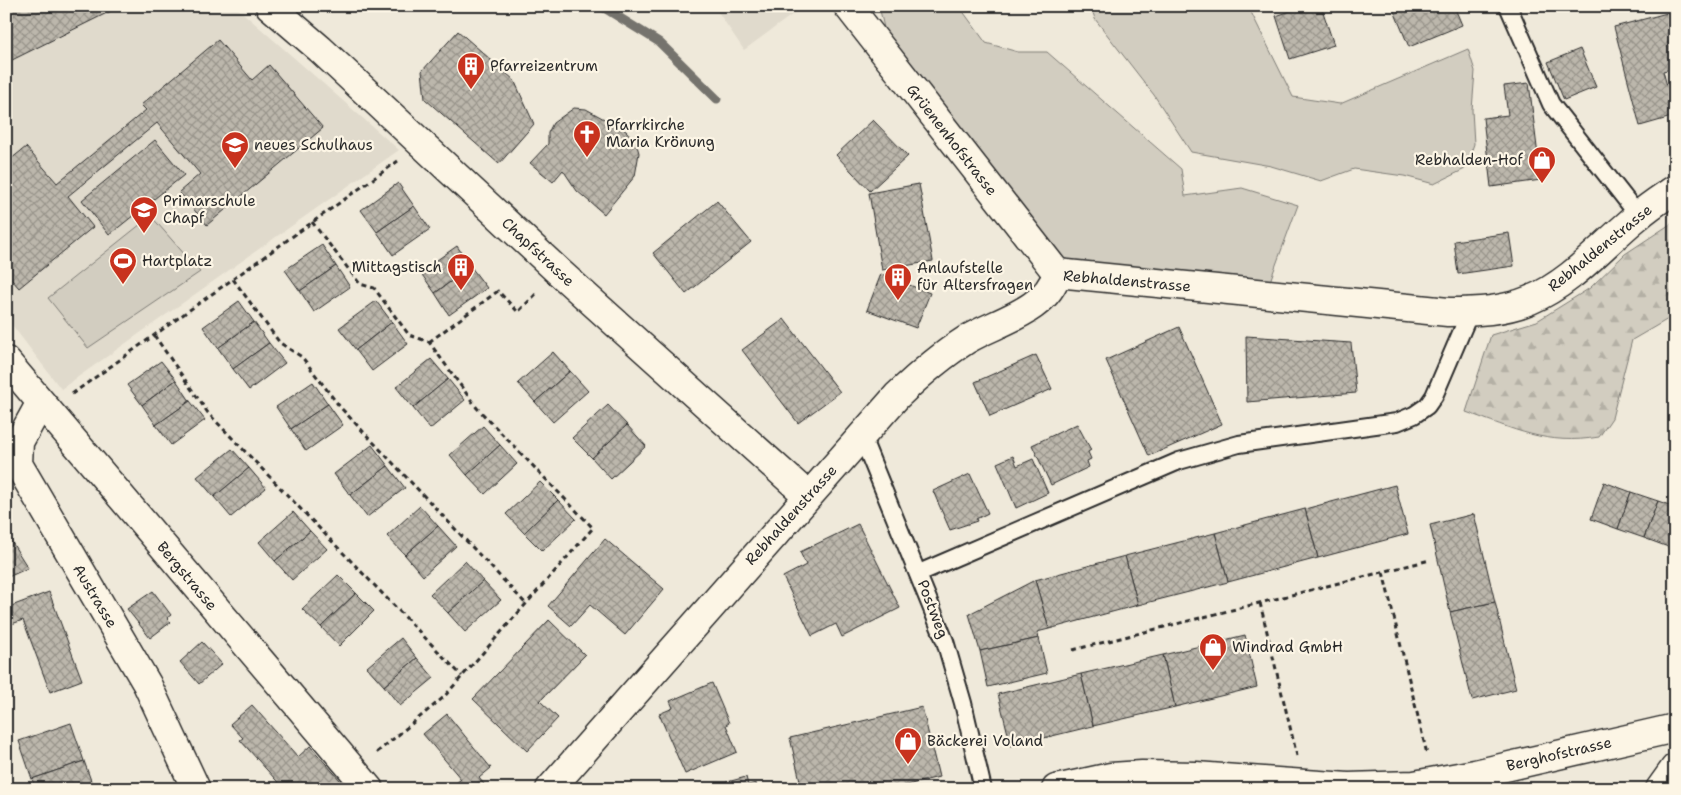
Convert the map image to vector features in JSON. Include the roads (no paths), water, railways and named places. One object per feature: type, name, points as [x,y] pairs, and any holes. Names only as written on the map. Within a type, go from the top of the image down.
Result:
[{"type":"street","name":"Chapfstrasse","points":[[270,6],[423,143],[559,272],[808,496]]},
{"type":"street","name":"Grüenenhofstrasse","points":[[848,6],[1057,273]]},
{"type":"street","points":[[869,6],[892,63]]},
{"type":"street","name":"Rebhaldenstrasse","points":[[550,789],[897,396],[933,363],[968,339],[1039,301],[1052,287],[1057,273],[1448,312],[1470,312],[1509,307],[1529,300],[1568,278],[1638,215],[1675,189]]},
{"type":"street","name":"Bergstrasse","points":[[6,361],[361,780]]},
{"type":"street","name":"Austrasse","points":[[44,408],[18,442],[18,464],[142,675],[196,789]]},
{"type":"street","name":"Berghofstrasse","points":[[1056,789],[1112,777],[1142,775],[1196,776],[1304,785],[1386,787],[1434,782],[1675,728]]},
{"type":"street","points":[[1660,789],[1675,768]]},
{"type":"lane","points":[[1508,6],[1551,104],[1638,215]]},
{"type":"lane","points":[[919,573],[1140,477],[1211,450],[1238,444],[1386,424],[1407,419],[1430,402],[1470,312]]},
{"type":"lane","name":"Postweg","points":[[862,437],[919,573],[953,667],[983,789]]},
{"type":"waterway","points":[[601,6],[659,42],[717,99]]},
{"type":"place","name":"Pfarreizentrum","points":[[471,90]]},
{"type":"place","name":"Pfarrkirche Maria Krönung","points":[[587,158]]},
{"type":"place","name":"neues Schulhaus","points":[[235,169]]},
{"type":"place","name":"Rebhalden-Hof","points":[[1542,184]]},
{"type":"place","name":"Primarschule Chapf","points":[[144,234]]},
{"type":"place","name":"Hartplatz","points":[[123,285]]},
{"type":"place","name":"Mittagstisch","points":[[461,291]]},
{"type":"place","name":"Anlaufstelle für Altersfragen","points":[[898,301]]},
{"type":"place","name":"Windrad GmbH","points":[[1213,671]]},
{"type":"place","name":"Bäckerei Voland","points":[[908,765]]}]
